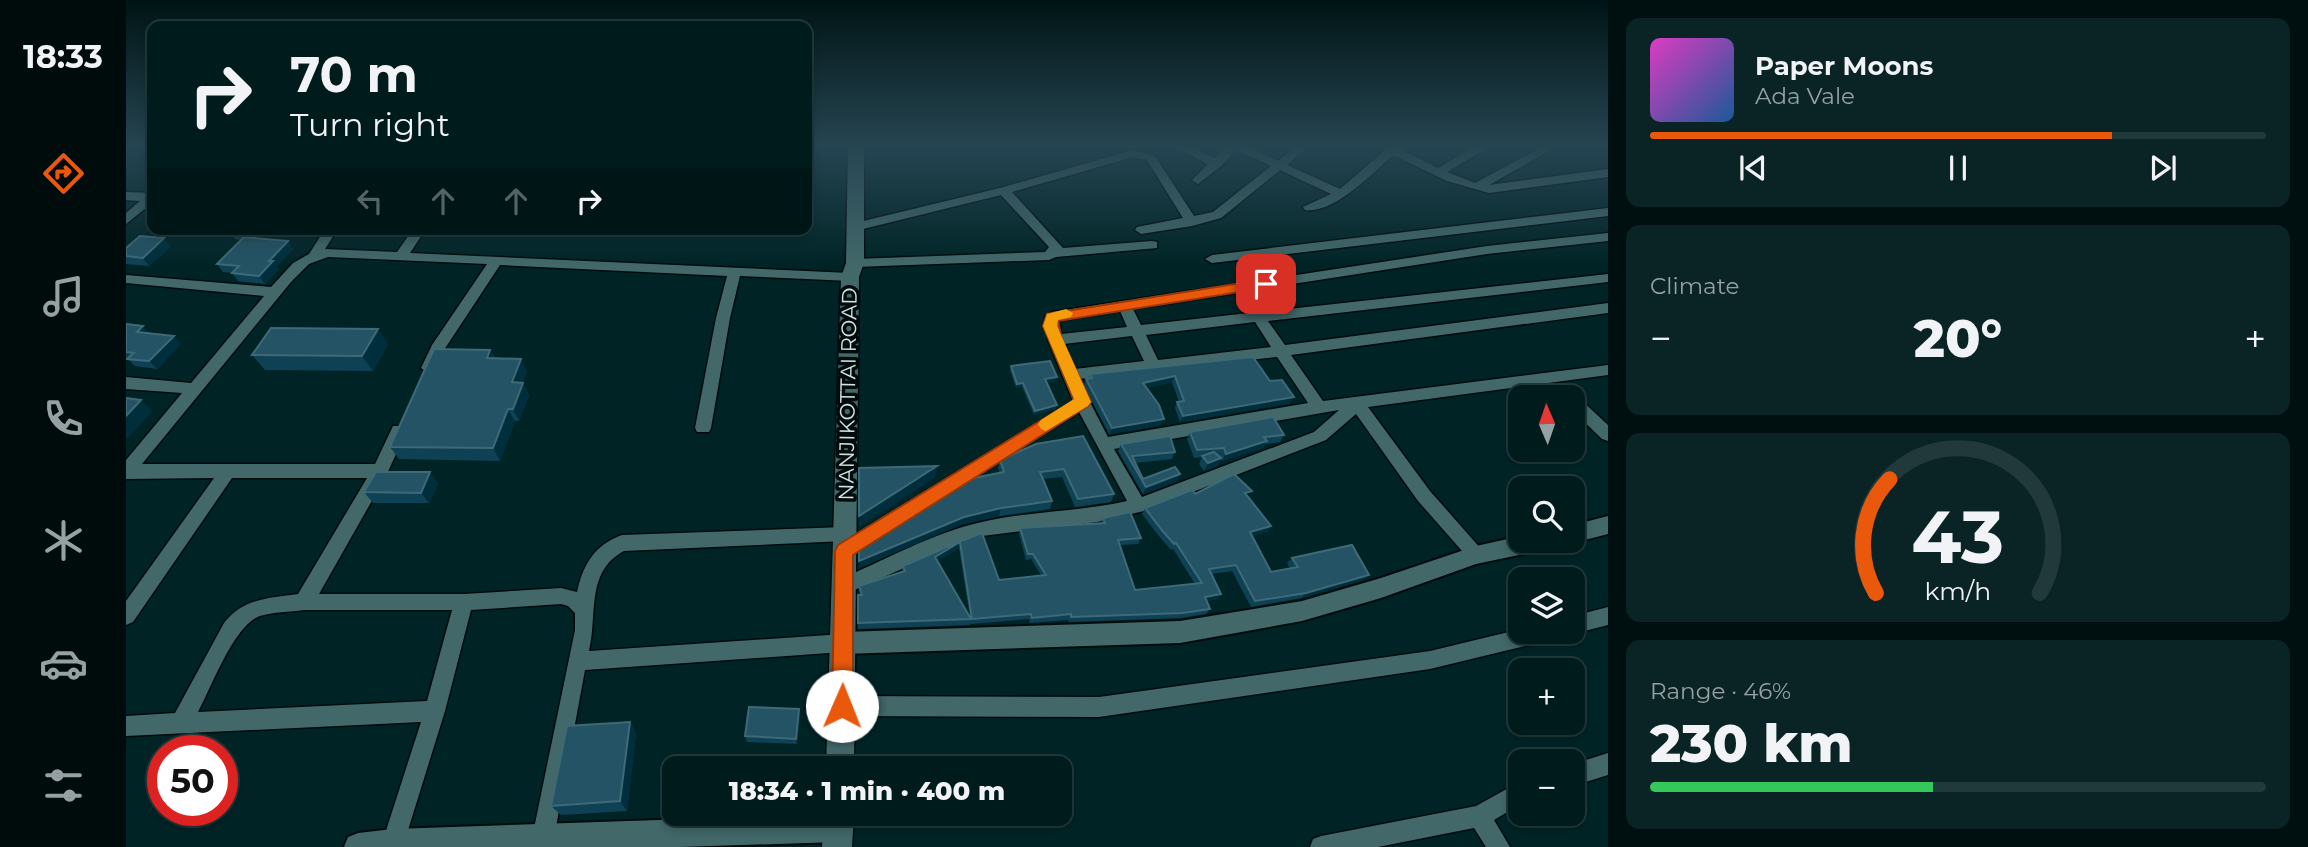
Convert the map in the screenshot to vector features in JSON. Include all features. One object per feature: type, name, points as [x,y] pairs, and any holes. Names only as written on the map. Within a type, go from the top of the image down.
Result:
[{"type":"main road","name":"NANJIKOTTAI ROAD","points":[[840,756],[844,542],[857,187]]},
{"type":"street","points":[[855,227],[1019,187]]},
{"type":"street","points":[[1169,187],[1192,222]]},
{"type":"street","points":[[1141,230],[1217,215],[1252,187]]},
{"type":"street","points":[[1324,187],[1341,194]]},
{"type":"street","points":[[1309,207],[1341,194],[1350,187]]},
{"type":"street","points":[[1476,187],[1512,187]]},
{"type":"street","points":[[1004,191],[1054,244],[1057,248],[1054,253]]},
{"type":"street","points":[[126,196],[147,198]]},
{"type":"street","points":[[126,220],[147,202]]},
{"type":"street","points":[[1212,259],[1343,245],[1501,222],[1608,212]]},
{"type":"street","points":[[126,472],[275,292],[302,261],[315,254],[328,235]]},
{"type":"street","points":[[402,255],[416,235]]},
{"type":"street","points":[[1138,506],[1069,375],[1050,326],[1052,317],[1487,250],[1608,237]]},
{"type":"street","points":[[315,254],[402,255],[735,271],[852,270],[1152,246]]},
{"type":"street","points":[[420,386],[437,349],[496,261]]},
{"type":"street","points":[[703,428],[723,318],[735,271]]},
{"type":"street","points":[[1055,340],[1608,278]]},
{"type":"street","points":[[126,279],[275,292]]},
{"type":"street","points":[[1239,288],[1319,408]]},
{"type":"street","points":[[1124,305],[1153,366]]},
{"type":"street","points":[[1069,375],[1280,351],[1608,307]]},
{"type":"street","points":[[1104,444],[1319,408],[1608,370]]},
{"type":"street","points":[[1550,378],[1557,385]]},
{"type":"street","points":[[126,383],[195,390]]},
{"type":"street","points":[[543,838],[586,620],[584,605],[594,563],[604,551],[622,543],[844,542],[1083,402]]},
{"type":"street","points":[[843,596],[949,540],[982,529],[1097,515],[1138,506],[1320,436],[1357,404]]},
{"type":"street","points":[[1357,404],[1424,496],[1476,555]]},
{"type":"street","points":[[303,602],[380,471],[409,410]]},
{"type":"street","points":[[1586,414],[1608,435]]},
{"type":"street","points":[[126,616],[228,471]]},
{"type":"street","points":[[126,472],[380,471]]},
{"type":"street","points":[[1585,531],[1607,526]]},
{"type":"street","points":[[577,660],[843,643],[1180,632],[1302,611],[1381,589],[1476,555],[1508,548]]},
{"type":"street","points":[[182,722],[231,629],[240,617],[258,608],[303,602],[464,603],[561,596],[576,597],[584,605]]},
{"type":"street","points":[[393,844],[435,711],[464,603]]},
{"type":"street","points":[[1585,622],[1608,616]]},
{"type":"street","points":[[842,706],[1099,707],[1430,660],[1508,641]]},
{"type":"street","points":[[126,726],[435,711]]},
{"type":"street","points":[[1585,771],[1608,764]]},
{"type":"street","points":[[1321,847],[1479,816],[1508,799]]},
{"type":"street","points":[[1479,816],[1499,847]]},
{"type":"street","points":[[358,847],[543,838],[582,842],[838,830]]},
{"type":"building","points":[[140,236],[164,238],[143,258],[126,256],[126,248]]},
{"type":"building","points":[[244,237],[288,241],[259,276],[232,273],[239,266],[217,264]]},
{"type":"building","points":[[126,324],[143,326],[137,332],[174,336],[149,361],[127,359],[134,353],[126,352]]},
{"type":"building","points":[[271,328],[378,329],[362,356],[252,355]]},
{"type":"building","points":[[434,349],[490,350],[487,358],[521,359],[512,382],[523,383],[513,409],[508,409],[493,448],[390,447]]},
{"type":"building","points":[[1253,357],[1270,381],[1282,380],[1294,397],[1183,416],[1177,402],[1184,401],[1175,376],[1143,383],[1159,405],[1164,419],[1112,428],[1086,379],[1092,378],[1090,374]]},
{"type":"building","points":[[1050,361],[1057,377],[1045,379],[1057,405],[1035,411],[1023,383],[1017,384],[1011,366]]},
{"type":"building","points":[[126,398],[141,400],[126,416]]},
{"type":"building","points":[[1273,417],[1284,435],[1264,437],[1267,441],[1226,454],[1224,448],[1197,450],[1190,432]]},
{"type":"building","points":[[1083,436],[1114,494],[1078,499],[1064,469],[1040,472],[1052,501],[1001,508],[964,517],[859,561],[859,545],[973,475],[974,478],[1004,472],[1000,460],[1036,444]]},
{"type":"building","points":[[1170,436],[1175,452],[1132,456],[1143,479],[1175,467],[1180,474],[1146,487],[1121,444]]},
{"type":"building","points":[[1214,452],[1221,458],[1208,463],[1202,456]]},
{"type":"building","points":[[937,466],[859,516],[859,468]]},
{"type":"building","points":[[376,472],[430,472],[421,493],[364,492]]},
{"type":"building","points":[[1234,474],[1252,491],[1245,493],[1271,526],[1250,532],[1271,572],[1298,567],[1292,558],[1352,545],[1369,575],[1306,593],[1255,601],[1236,565],[1209,569],[1221,594],[1205,597],[1210,609],[1183,613],[1071,617],[1071,614],[1032,618],[1031,614],[972,619],[960,542],[935,557],[971,619],[858,623],[858,595],[862,595],[859,586],[905,571],[903,566],[956,543],[982,533],[999,580],[1046,575],[1033,554],[1028,554],[1020,528],[1105,523],[1103,518],[1130,512],[1141,538],[1118,540],[1135,590],[1202,583],[1176,543],[1174,544],[1145,508],[1192,490],[1195,494]]},
{"type":"building","points":[[749,707],[799,709],[796,739],[745,736]]},
{"type":"building","points":[[630,722],[620,801],[551,806],[567,726]]},
{"type":"slow traffic","points":[[1046,424],[1083,402],[1050,326],[1052,317],[1066,313]]},
{"type":"route","points":[[842,706],[844,551],[1083,402],[1055,340],[1050,326],[1052,317],[1266,284]]}]
